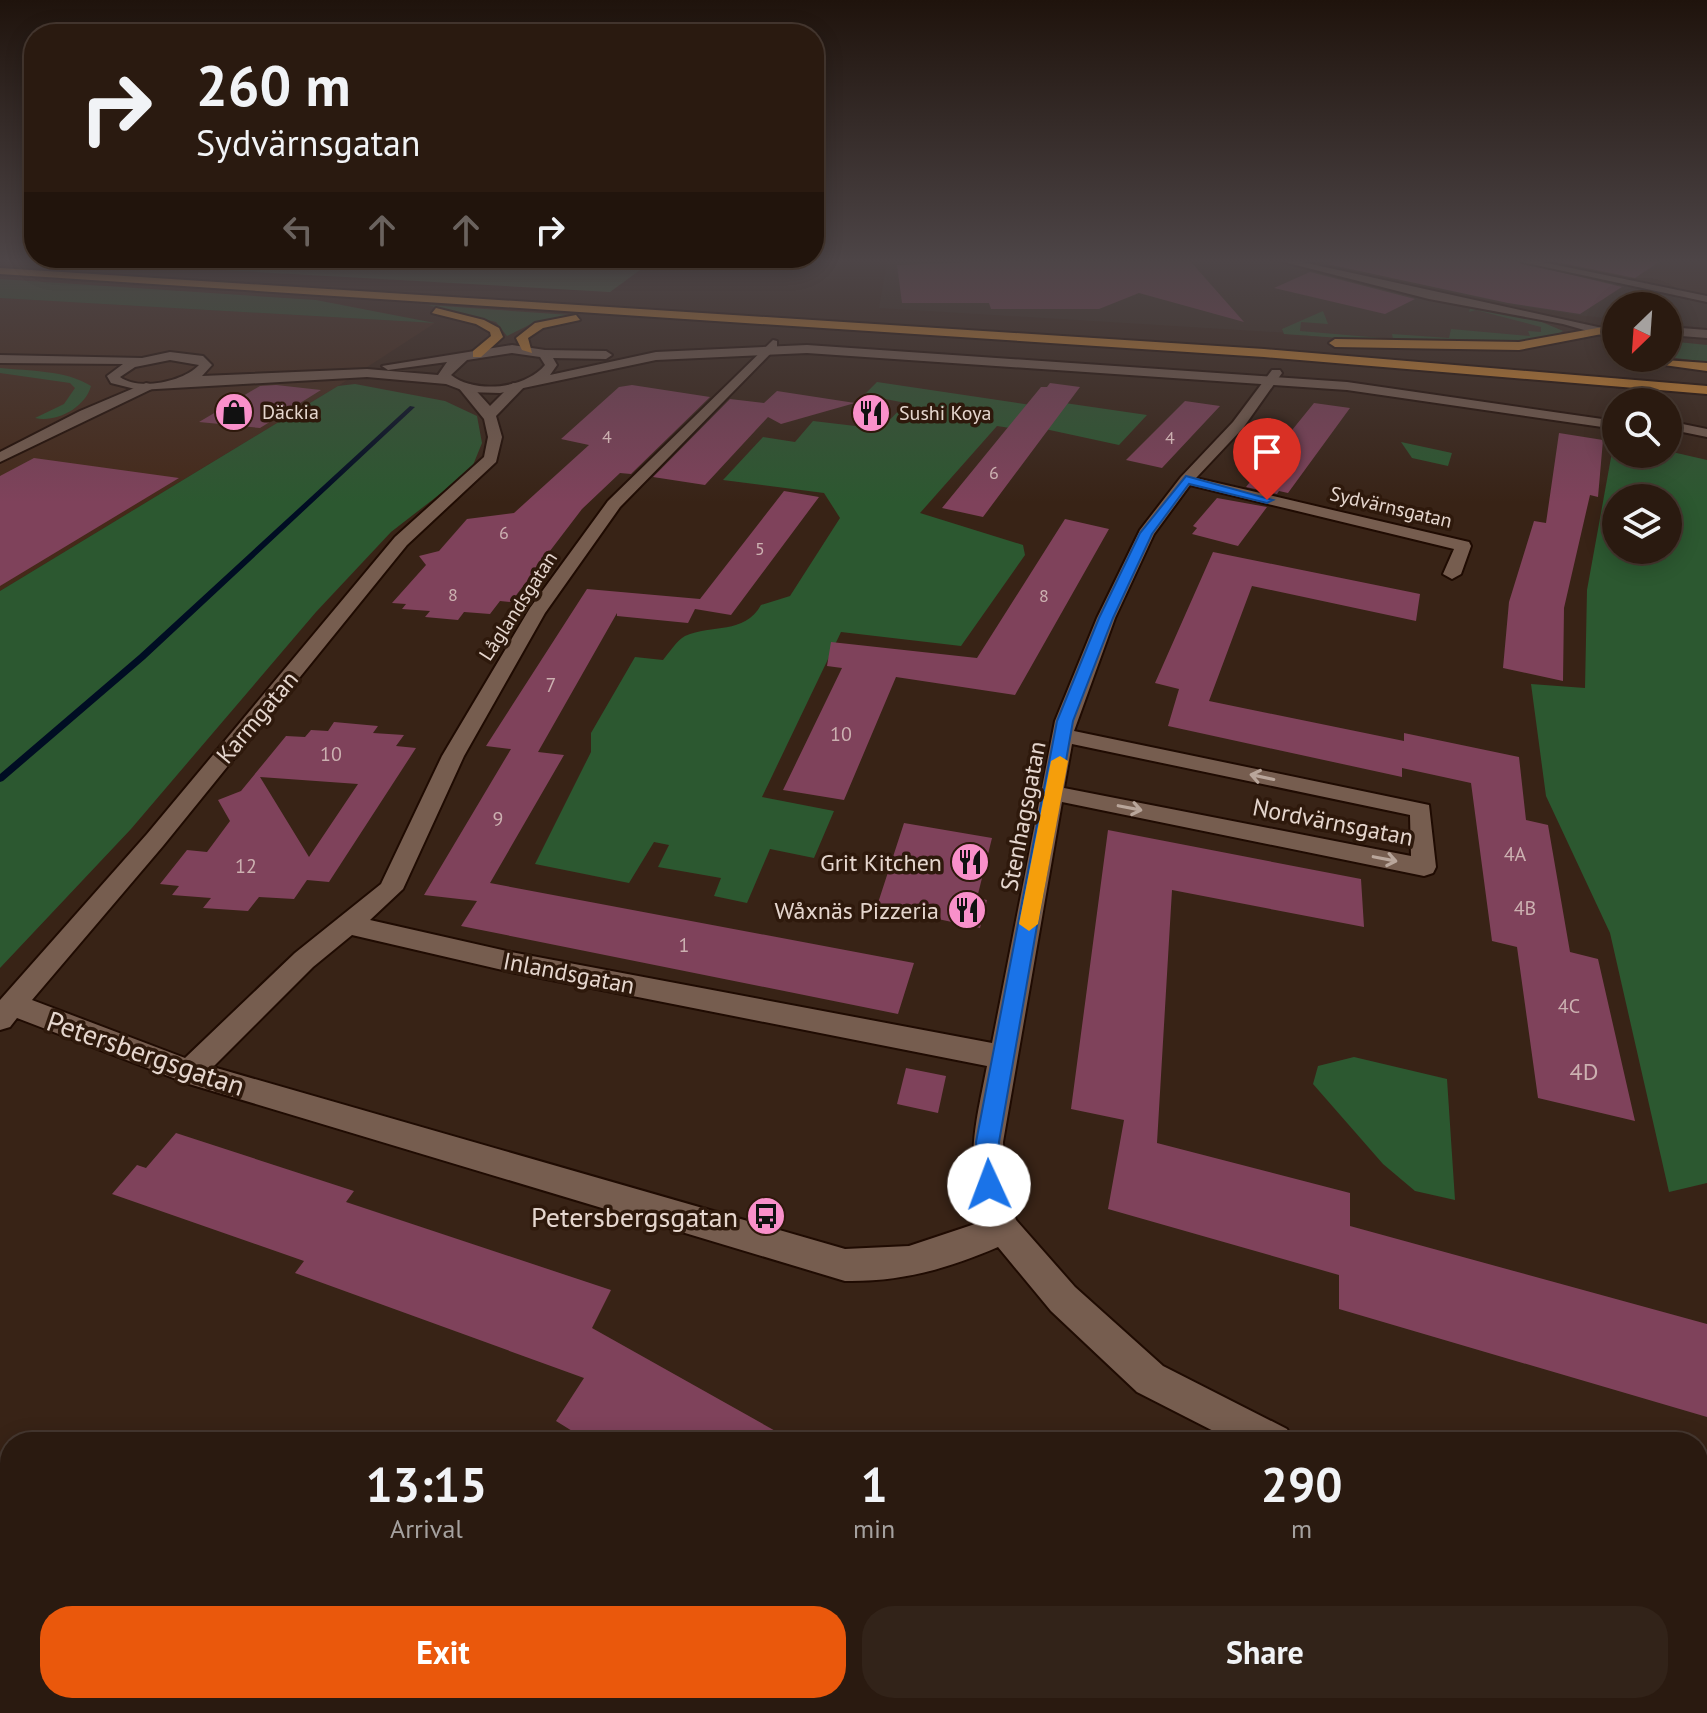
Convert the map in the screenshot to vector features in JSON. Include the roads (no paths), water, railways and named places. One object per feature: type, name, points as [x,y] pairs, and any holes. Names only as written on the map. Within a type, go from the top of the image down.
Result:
[{"type":"highway","points":[[473,355],[489,342]]},
{"type":"highway","points":[[524,342],[528,350]]},
{"type":"highway","points":[[1095,342],[1707,390]]},
{"type":"highway","points":[[1276,342],[1707,378]]},
{"type":"highway","points":[[1311,342],[1519,346],[1546,342]]},
{"type":"highway","points":[[1682,364],[1707,367]]},
{"type":"street","points":[[465,387],[524,385],[643,358],[771,346]]},
{"type":"street","points":[[0,359],[187,356],[199,359],[206,365],[232,370],[291,372],[528,350],[545,354],[609,355],[771,346],[1415,387],[1602,414]]},
{"type":"street","name":"Låglandsgatan","points":[[350,925],[391,889],[453,756],[536,612],[606,513],[636,478],[771,346]]},
{"type":"street","points":[[0,458],[85,414],[151,386],[180,381],[367,373],[448,380],[465,387],[491,413],[524,385],[548,371],[551,365],[545,354]]},
{"type":"street","points":[[448,380],[444,376],[449,365],[473,355]]},
{"type":"street","points":[[0,359],[151,386]]},
{"type":"street","points":[[85,414],[131,364],[148,359]]},
{"type":"street","points":[[180,381],[203,370],[206,365]]},
{"type":"street","points":[[1274,376],[1482,403],[1602,423]]},
{"type":"street","name":"Stenhagsgatan","points":[[1003,1229],[989,1185],[988,1142],[1065,736],[1065,721],[1146,533],[1186,480],[1238,425],[1274,376]]},
{"type":"street","name":"Karmgatan","points":[[7,1012],[401,541],[491,459],[497,442],[491,413]]},
{"type":"street","points":[[1682,428],[1707,433]]},
{"type":"street","points":[[1682,436],[1707,440]]},
{"type":"street","name":"Sydvärnsgatan","points":[[1186,480],[1463,546],[1452,574]]},
{"type":"street","name":"Nordvärnsgatan","points":[[1053,793],[1424,867],[1421,810],[1065,736]]},
{"type":"street","points":[[189,1072],[304,960],[350,925]]},
{"type":"street","name":"Inlandsgatan","points":[[350,925],[511,962],[1003,1057]]},
{"type":"street","name":"Petersbergsgatan","points":[[7,1012],[189,1072],[845,1265],[891,1267],[933,1259],[1003,1229]]},
{"type":"street","points":[[1003,1229],[1063,1299],[1150,1379],[1254,1432]]},
{"type":"waterway","points":[[0,779],[142,657],[412,407]]},
{"type":"place","name":"Däckia","points":[[234,412]]},
{"type":"place","name":"Sushi Koya","points":[[871,413]]},
{"type":"place","name":"Grit Kitchen","points":[[970,862]]},
{"type":"place","name":"Wåxnäs Pizzeria","points":[[967,910]]},
{"type":"place","name":"Petersbergsgatan","points":[[766,1216]]}]
